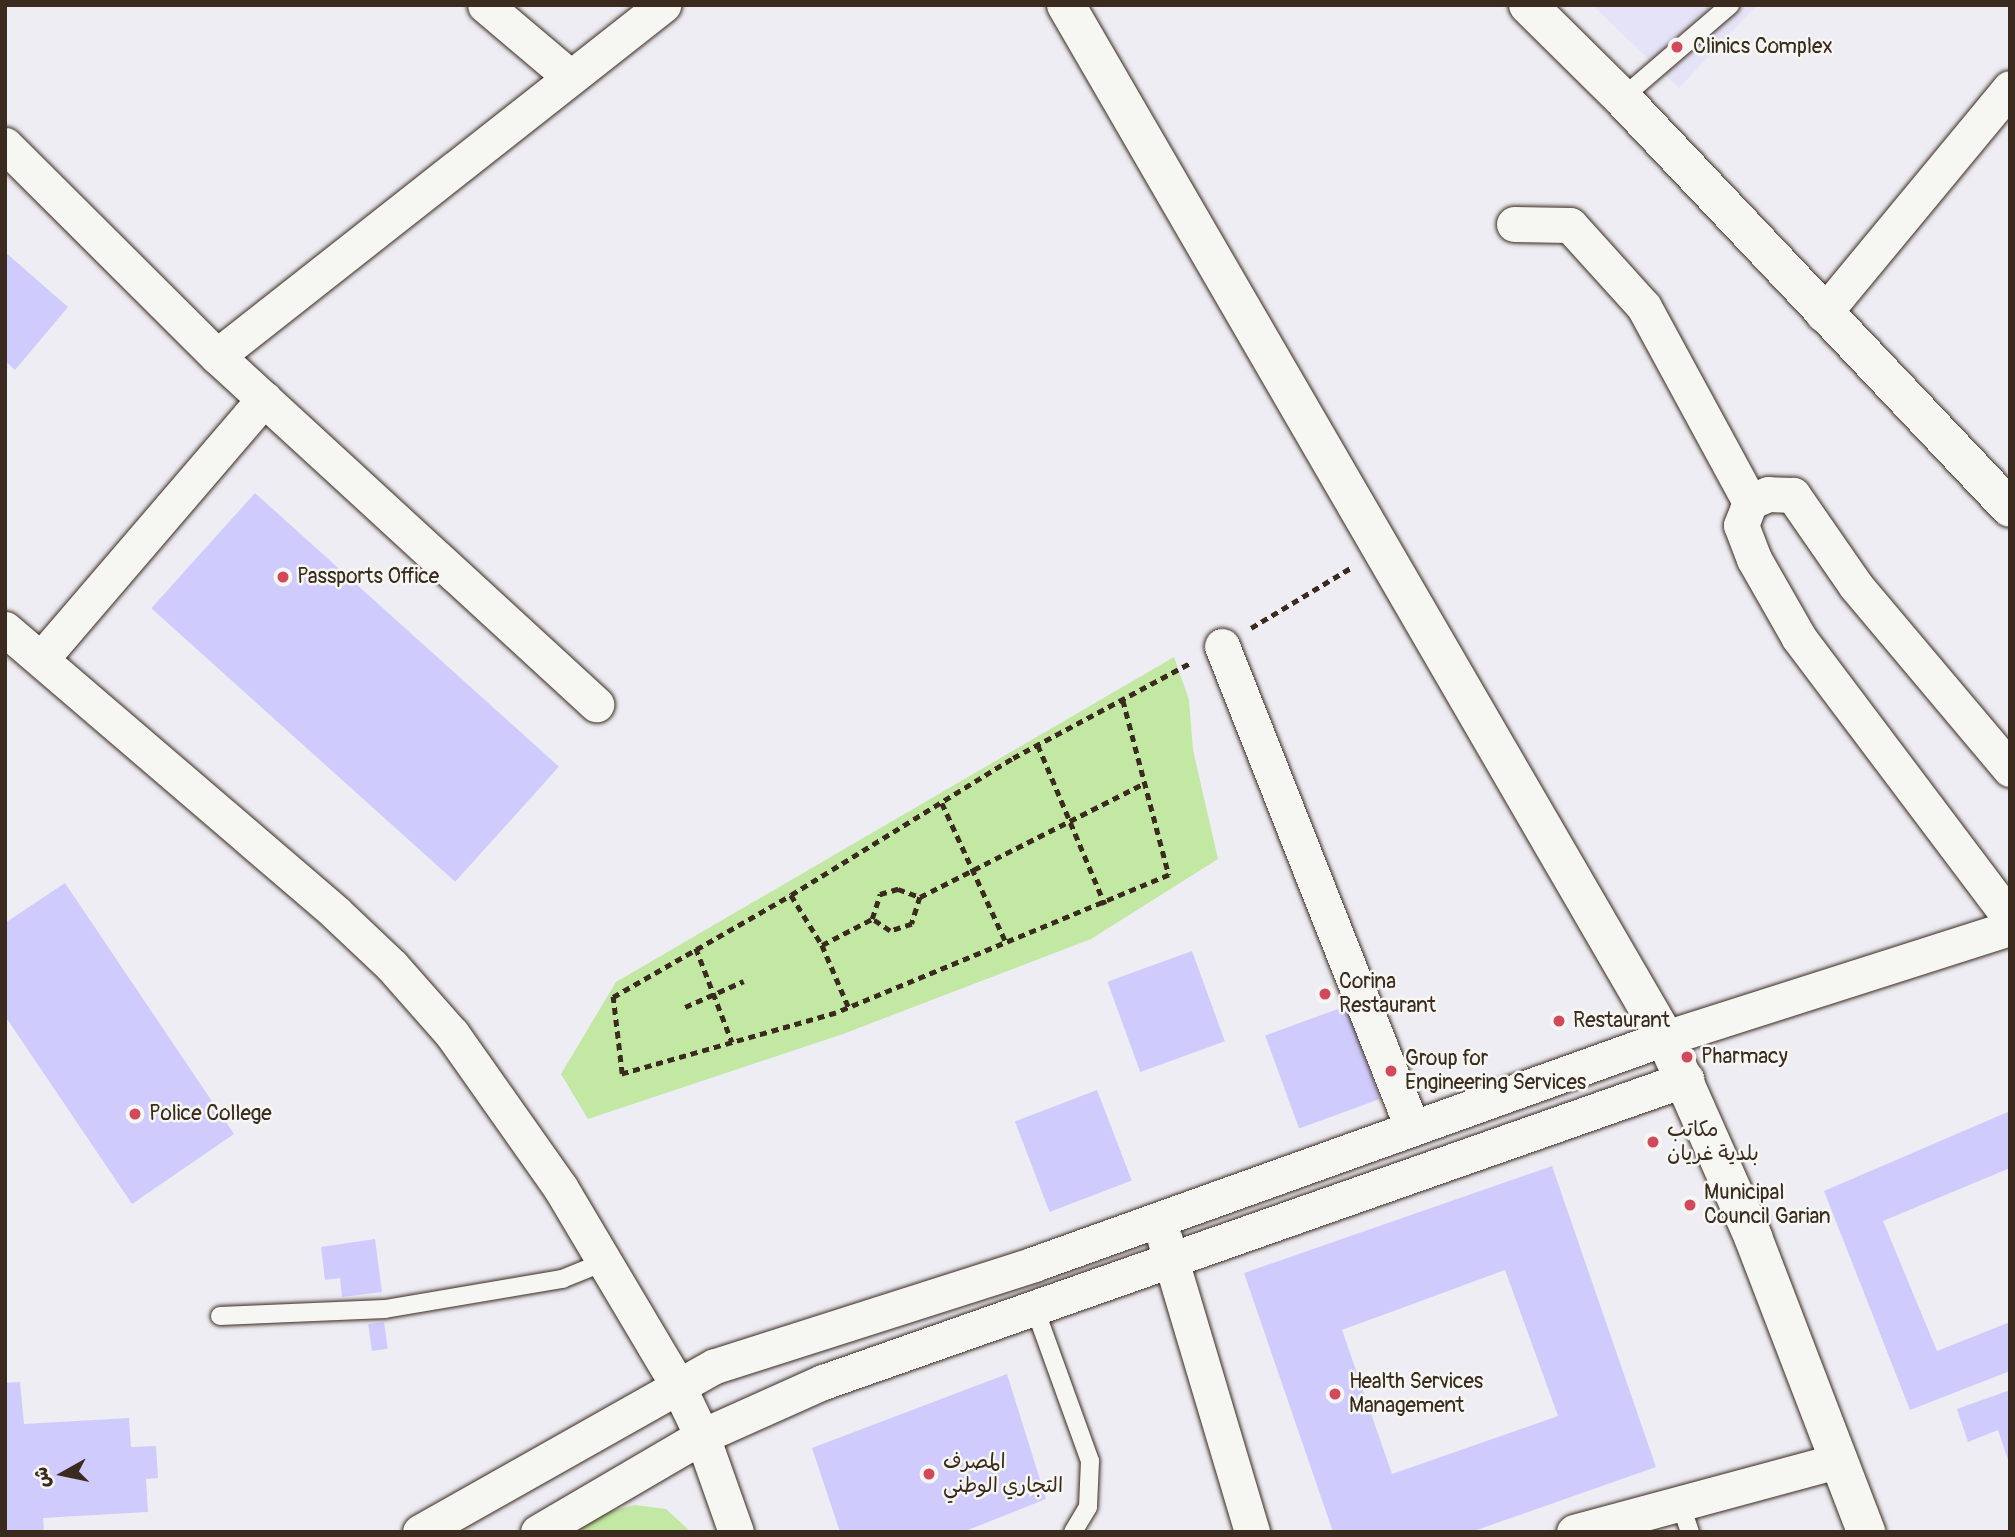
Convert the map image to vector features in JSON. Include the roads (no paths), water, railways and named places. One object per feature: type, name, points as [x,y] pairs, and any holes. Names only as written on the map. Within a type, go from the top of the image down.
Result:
[{"type":"main road","points":[[1066,5],[1665,1038],[1686,1079],[1753,1237],[1866,1532]]},
{"type":"main road","points":[[1528,5],[1622,98],[1823,314],[2010,508]]},
{"type":"street","points":[[485,5],[569,76]]},
{"type":"street","points":[[217,356],[569,76],[663,5]]},
{"type":"street","points":[[1823,314],[2010,88]]},
{"type":"street","points":[[5,145],[217,356],[596,704]]},
{"type":"street","points":[[1514,224],[1570,225],[1644,306],[1750,502]]},
{"type":"street","points":[[41,659],[264,399]]},
{"type":"street","points":[[2010,769],[1856,586],[1793,495],[1768,494],[1750,502],[1741,525],[1754,559],[1799,638],[2010,918]]},
{"type":"street","points":[[5,629],[392,966],[452,1034],[509,1111],[678,1386],[702,1436],[736,1532]]},
{"type":"street","points":[[1222,646],[1412,1127]]},
{"type":"street","points":[[420,1532],[715,1366],[1034,1265],[1157,1218],[1665,1038],[2010,928]]},
{"type":"street","points":[[538,1532],[702,1436],[823,1382],[1686,1079]]},
{"type":"street","points":[[1157,1218],[1172,1260],[1252,1532]]},
{"type":"street","points":[[1574,1532],[1685,1518],[1837,1461]]},
{"type":"lane","points":[[1622,98],[1730,5]]},
{"type":"lane","points":[[220,1316],[397,1308],[562,1279],[604,1262]]},
{"type":"lane","points":[[1035,1309],[1090,1461],[1088,1507],[1073,1532]]},
{"type":"place","name":"Clinics Complex","points":[[1677,47]]},
{"type":"place","name":"Passports Office","points":[[283,577]]},
{"type":"place","name":"Corina Restaurant","points":[[1325,994]]},
{"type":"place","name":"Restaurant","points":[[1559,1021]]},
{"type":"place","name":"Pharmacy","points":[[1687,1057]]},
{"type":"place","name":"Group for Engineering Services","points":[[1391,1071]]},
{"type":"place","name":"Police College","points":[[135,1114]]},
{"type":"place","name":"مكاتب بلدية غريان","points":[[1653,1142]]},
{"type":"place","name":"Municipal Council Garian","points":[[1690,1205]]},
{"type":"place","name":"Health Services Management","points":[[1335,1394]]},
{"type":"place","name":"المصرف التجاري الوطني","points":[[929,1474]]}]
